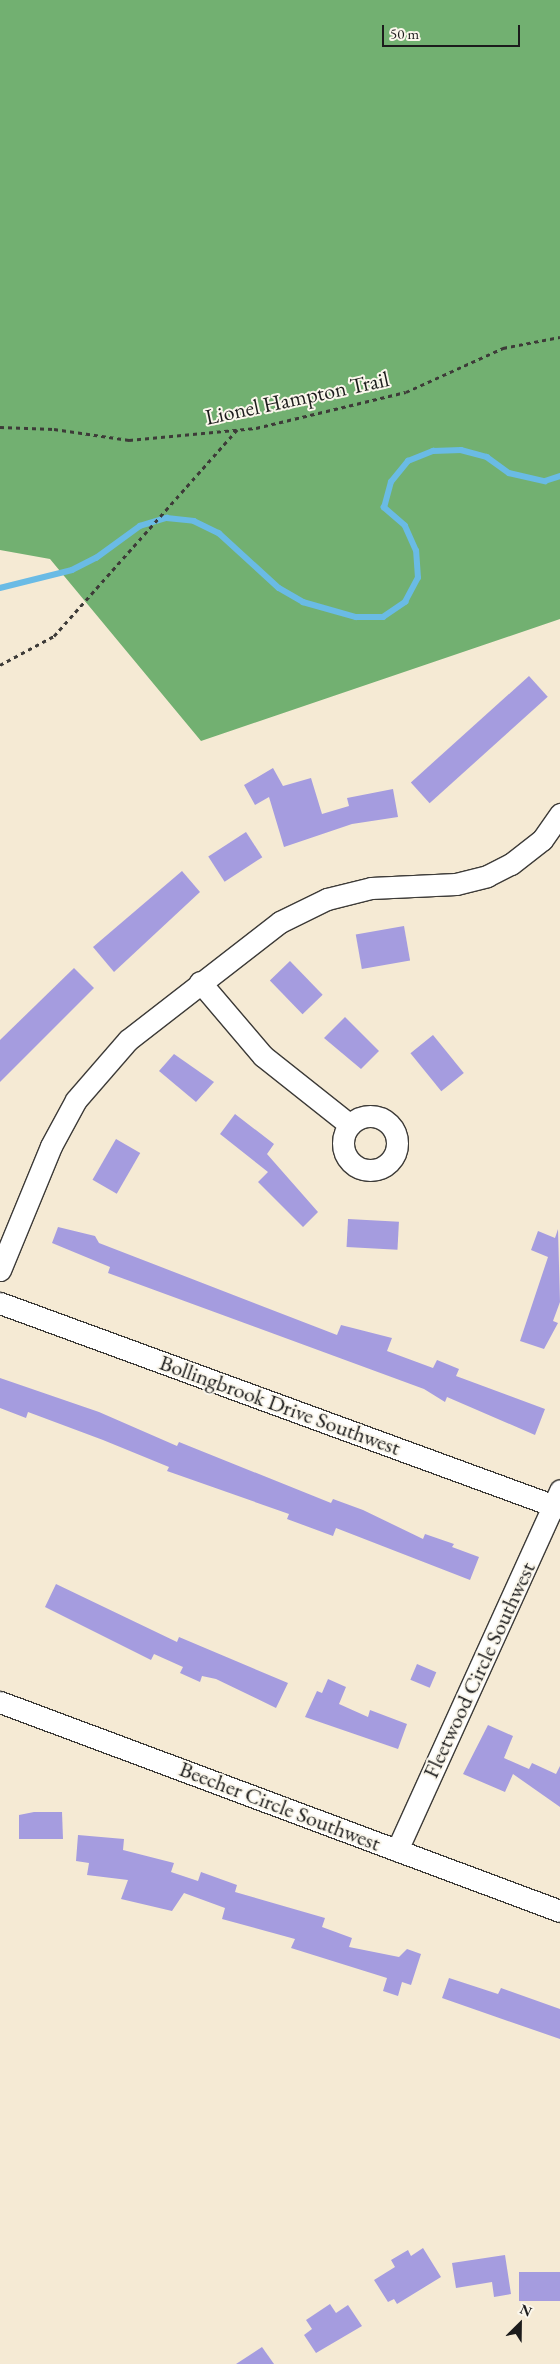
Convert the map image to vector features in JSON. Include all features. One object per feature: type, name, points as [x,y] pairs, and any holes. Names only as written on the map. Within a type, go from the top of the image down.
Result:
[{"type":"street","points":[[0,1270],[51,1146],[76,1100],[128,1040],[200,982],[280,922],[327,899],[371,888],[456,884],[487,876],[511,864],[542,840],[560,814]]},
{"type":"street","points":[[200,982],[262,1056],[350,1125]]},
{"type":"street","name":"Bollingbrook Drive Southwest","points":[[0,1303],[558,1501]]},
{"type":"street","name":"Fleetwood Circle Southwest","points":[[397,1850],[558,1501]]},
{"type":"street","name":"Beecher Circle Southwest","points":[[0,1702],[560,1910]]},
{"type":"path","name":"Lionel Hampton Trail","points":[[0,427],[54,429],[129,440],[236,430],[382,399],[503,348],[560,337]]},
{"type":"path","points":[[0,665],[54,636],[139,537],[236,430]]},
{"type":"green space","points":[[0,0],[560,0],[560,619],[201,741],[50,559],[0,550]]},
{"type":"building","points":[[529,676],[548,697],[430,803],[411,782]]},
{"type":"building","points":[[273,768],[283,786],[311,778],[322,814],[349,806],[347,798],[393,789],[398,817],[352,824],[284,847],[269,797],[255,805],[244,785]]},
{"type":"building","points":[[246,832],[262,857],[225,882],[208,857]]},
{"type":"building","points":[[182,871],[200,892],[114,972],[93,947]]},
{"type":"building","points":[[404,926],[410,960],[362,969],[356,935]]},
{"type":"building","points":[[290,961],[323,995],[303,1014],[270,980]]},
{"type":"building","points":[[74,968],[94,988],[0,1082],[0,1040]]},
{"type":"building","points":[[345,1017],[379,1051],[361,1069],[324,1038]]},
{"type":"building","points":[[433,1035],[464,1073],[441,1091],[410,1053]]},
{"type":"building","points":[[174,1054],[214,1082],[196,1102],[159,1071]]},
{"type":"building","points":[[235,1114],[274,1144],[267,1154],[318,1212],[303,1227],[258,1182],[268,1172],[220,1134]]},
{"type":"building","points":[[116,1139],[140,1153],[117,1194],[93,1180]]},
{"type":"building","points":[[348,1219],[399,1222],[397,1250],[347,1247]]},
{"type":"building","points":[[58,1227],[95,1236],[99,1243],[337,1335],[341,1325],[392,1338],[387,1351],[433,1368],[437,1360],[459,1369],[456,1376],[545,1409],[535,1435],[447,1397],[445,1402],[424,1389],[108,1273],[110,1267],[52,1243]]},
{"type":"building","points":[[558,1229],[560,1302],[553,1321],[558,1323],[544,1349],[520,1341],[548,1257],[531,1250],[538,1231],[555,1238]]},
{"type":"building","points":[[0,1378],[99,1412],[177,1446],[179,1442],[331,1503],[333,1499],[363,1510],[423,1539],[425,1534],[454,1544],[452,1547],[479,1557],[470,1580],[336,1528],[333,1536],[287,1519],[289,1514],[167,1471],[169,1467],[28,1412],[26,1418],[0,1408]]},
{"type":"building","points":[[56,1584],[177,1642],[179,1637],[288,1683],[276,1708],[216,1679],[202,1676],[200,1682],[180,1673],[183,1667],[154,1654],[151,1660],[45,1607]]},
{"type":"building","points":[[417,1664],[436,1672],[430,1688],[410,1680]]},
{"type":"building","points":[[328,1679],[346,1687],[339,1704],[368,1717],[370,1710],[407,1724],[398,1749],[305,1717],[317,1691],[322,1693]]},
{"type":"building","points":[[488,1725],[513,1736],[504,1758],[529,1769],[532,1763],[556,1774],[560,1766],[560,1807],[513,1774],[505,1792],[463,1774]]},
{"type":"building","points":[[34,1812],[62,1812],[63,1839],[19,1839],[19,1815]]},
{"type":"building","points":[[78,1835],[124,1839],[123,1850],[174,1863],[171,1872],[198,1881],[201,1872],[237,1885],[235,1892],[325,1918],[322,1927],[352,1938],[349,1947],[399,1957],[407,1949],[421,1954],[411,1985],[402,1982],[398,1996],[383,1991],[387,1978],[291,1948],[295,1939],[222,1919],[225,1908],[184,1893],[172,1911],[121,1899],[128,1880],[87,1875],[89,1863],[76,1861]]},
{"type":"building","points":[[449,1978],[498,1994],[501,1988],[560,2009],[560,2039],[442,1998]]},
{"type":"building","points":[[423,2248],[441,2277],[397,2304],[394,2299],[388,2302],[374,2280],[395,2267],[391,2260],[408,2250],[411,2256]]},
{"type":"building","points":[[505,2255],[511,2294],[494,2297],[492,2282],[456,2288],[452,2263]]},
{"type":"building","points":[[519,2272],[560,2272],[560,2301],[519,2301]]},
{"type":"building","points":[[330,2304],[336,2313],[348,2305],[362,2326],[316,2353],[304,2335],[312,2329],[306,2320]]},
{"type":"building","points":[[262,2347],[274,2364],[236,2364]]},
{"type":"waterway","points":[[0,588],[72,570],[96,558],[140,526],[167,518],[194,521],[219,533],[279,588],[303,602],[356,617],[383,617],[405,602],[418,578],[416,551],[405,526],[384,508],[391,482],[408,461],[433,451],[461,450],[487,457],[509,473],[545,481],[560,476]]}]
